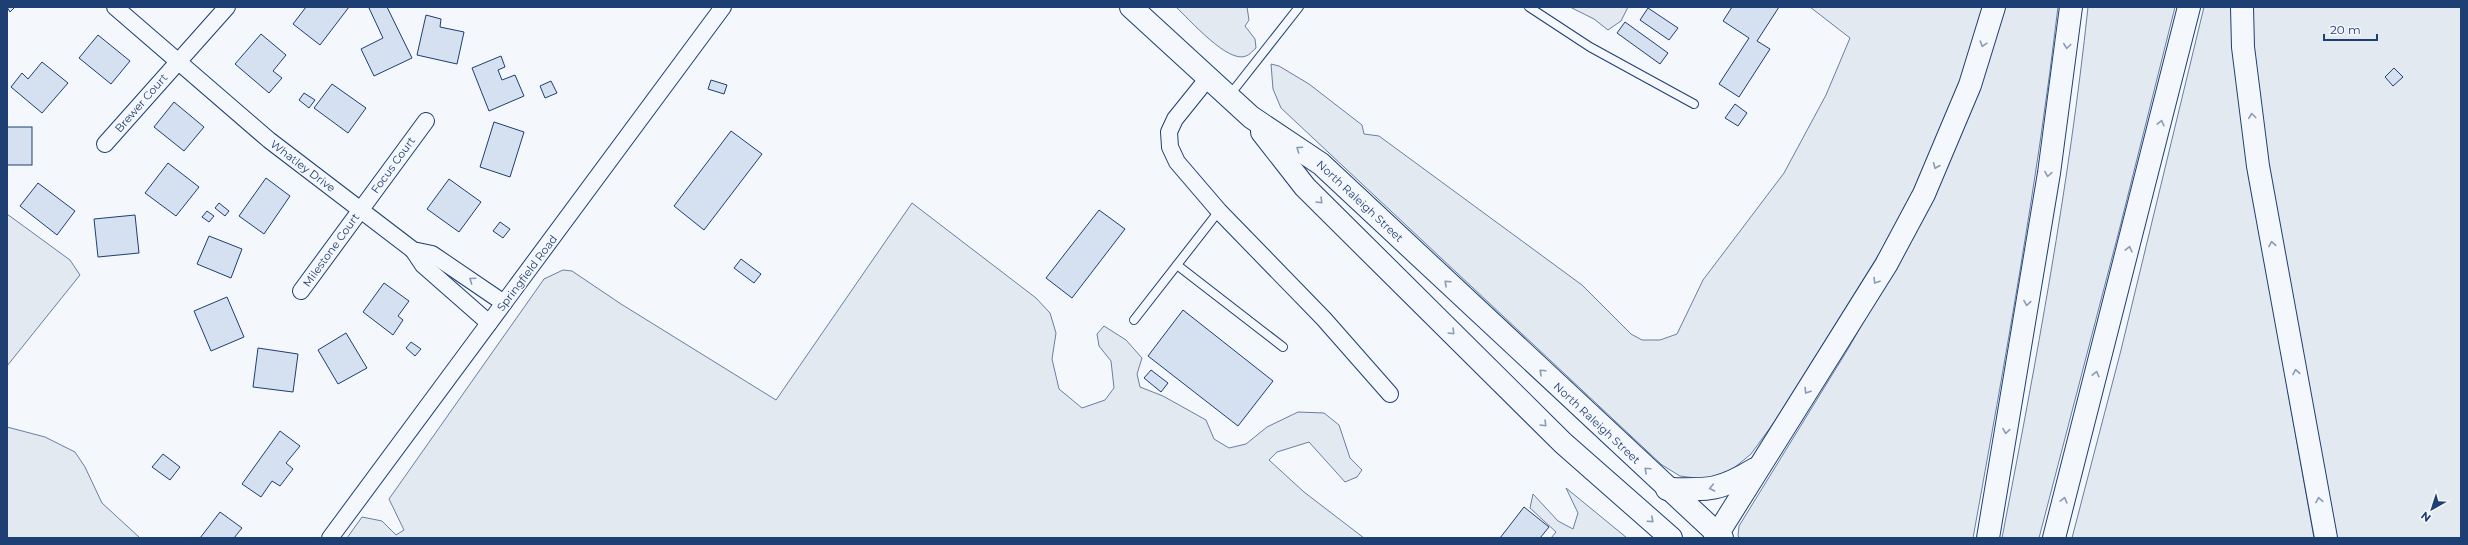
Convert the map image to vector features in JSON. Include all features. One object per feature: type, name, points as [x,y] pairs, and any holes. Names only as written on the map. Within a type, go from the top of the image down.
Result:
[{"type":"main road","points":[[1131,7],[1251,117],[1305,187],[1563,442],[1671,538]]},
{"type":"main road","points":[[1718,537],[1759,466],[1886,266],[1924,194],[1970,85],[1994,7]]},
{"type":"main road","points":[[1988,538],[2048,174],[2071,7]]},
{"type":"main road","points":[[2054,538],[2189,7]]},
{"type":"main road","points":[[2242,7],[2242,47],[2258,166],[2326,538]]},
{"type":"main road","name":"North Raleigh Street","points":[[1251,117],[1321,164],[1718,537]]},
{"type":"main road","points":[[1667,489],[1709,490],[1731,484],[1759,466]]},
{"type":"street","name":"Whatley Drive","points":[[115,7],[269,140],[413,250],[432,254],[504,303]]},
{"type":"street","name":"Brewer Court","points":[[105,144],[227,7]]},
{"type":"street","name":"Springfield Road","points":[[330,538],[723,7]]},
{"type":"street","points":[[1208,78],[1175,119],[1169,132],[1170,147],[1177,162],[1219,211],[1324,319],[1390,394]]},
{"type":"street","name":"Focus Court","points":[[361,209],[426,121]]},
{"type":"street","name":"Milestone Court","points":[[300,291],[361,209]]},
{"type":"street","points":[[413,250],[423,265],[489,323]]},
{"type":"lane","points":[[1229,97],[1299,7]]},
{"type":"lane","points":[[1529,7],[1590,47],[1694,104]]},
{"type":"lane","points":[[1134,320],[1219,211]]},
{"type":"lane","points":[[1177,265],[1283,348]]},
{"type":"shaded area","points":[[1176,7],[1247,7],[1249,20],[1245,26],[1255,39],[1256,48],[1246,56],[1238,57],[1229,53],[1209,39]]},
{"type":"shaded area","points":[[1570,7],[1628,7],[1621,21],[1608,30],[1594,19]]},
{"type":"shaded area","points":[[1810,7],[1986,7],[1957,95],[1919,180],[1884,246],[1775,421],[1751,454],[1729,472],[1703,479],[1680,476],[1662,465],[1281,108],[1273,89],[1271,64],[1279,66],[1309,84],[1362,125],[1364,134],[1379,136],[1582,285],[1631,334],[1642,340],[1660,340],[1677,334],[1703,280],[1784,173],[1826,95],[1850,38]]},
{"type":"shaded area","points":[[2002,7],[2058,7],[2050,74],[2030,207],[1973,538],[1740,538],[1738,536],[1739,526],[1848,349],[1923,218]]},
{"type":"shaded area","points":[[2088,7],[2175,7],[2120,227],[2039,538],[2002,538],[2051,274],[2071,141]]},
{"type":"shaded area","points":[[2204,7],[2233,7],[2272,302],[2314,538],[2072,538],[2121,350]]},
{"type":"shaded area","points":[[2249,7],[2461,7],[2461,538],[2330,538],[2264,168]]},
{"type":"shaded area","points":[[912,203],[1036,298],[1050,313],[1056,333],[1052,359],[1059,389],[1082,408],[1105,400],[1114,388],[1111,361],[1099,346],[1097,334],[1104,326],[1126,340],[1142,358],[1137,374],[1140,387],[1163,396],[1206,420],[1214,439],[1229,448],[1246,444],[1267,427],[1298,412],[1324,413],[1339,425],[1350,458],[1362,470],[1357,477],[1345,482],[1309,442],[1277,452],[1269,460],[1304,492],[1364,538],[347,538],[362,517],[382,521],[396,535],[404,530],[389,499],[544,279],[563,270],[572,271],[621,304],[776,400]]},
{"type":"shaded area","points":[[7,214],[70,260],[80,275],[7,366]]},
{"type":"shaded area","points":[[7,427],[45,437],[75,452],[85,467],[102,503],[140,538],[7,538]]},
{"type":"shaded area","points":[[1566,488],[1627,538],[1551,538],[1556,532],[1530,508],[1533,494],[1558,521],[1573,529],[1578,513]]},
{"type":"building","points":[[7,7],[15,7],[10,12]]},
{"type":"building","points":[[306,7],[349,7],[320,45],[293,24]]},
{"type":"building","points":[[387,7],[412,58],[374,76],[361,49],[383,38],[369,8]]},
{"type":"building","points":[[1732,7],[1779,7],[1757,41],[1770,49],[1739,97],[1719,84],[1749,38],[1723,21]]},
{"type":"building","points":[[1648,8],[1678,28],[1669,40],[1640,20]]},
{"type":"building","points":[[426,15],[441,19],[440,27],[464,32],[457,64],[417,55]]},
{"type":"building","points":[[1625,22],[1668,53],[1660,64],[1617,33]]},
{"type":"building","points":[[261,34],[286,55],[273,71],[282,78],[269,93],[235,64]]},
{"type":"building","points":[[98,35],[130,61],[111,84],[79,58]]},
{"type":"building","points":[[501,56],[505,67],[498,70],[502,80],[515,75],[524,96],[489,111],[472,68]]},
{"type":"building","points":[[42,62],[68,83],[42,113],[11,87],[22,73],[28,79]]},
{"type":"building","points":[[2394,68],[2403,77],[2393,86],[2385,77]]},
{"type":"building","points":[[711,80],[727,85],[724,94],[708,89]]},
{"type":"building","points":[[551,81],[557,93],[545,98],[540,86]]},
{"type":"building","points":[[332,84],[366,108],[348,133],[314,108]]},
{"type":"building","points":[[304,93],[315,100],[309,108],[299,100]]},
{"type":"building","points":[[174,102],[204,127],[184,151],[154,127]]},
{"type":"building","points":[[1735,104],[1747,113],[1738,126],[1725,118]]},
{"type":"building","points":[[494,122],[524,132],[510,177],[480,167]]},
{"type":"building","points":[[7,127],[32,127],[32,165],[7,165]]},
{"type":"building","points":[[731,131],[762,154],[704,230],[674,206]]},
{"type":"building","points":[[168,163],[199,187],[176,216],[145,193]]},
{"type":"building","points":[[266,178],[290,196],[264,234],[239,216]]},
{"type":"building","points":[[449,179],[481,202],[459,232],[427,209]]},
{"type":"building","points":[[38,183],[75,211],[57,235],[20,206]]},
{"type":"building","points":[[219,203],[229,211],[225,216],[215,208]]},
{"type":"building","points":[[1099,210],[1125,229],[1072,298],[1046,278]]},
{"type":"building","points":[[207,211],[214,216],[209,222],[202,217]]},
{"type":"building","points":[[135,215],[139,253],[98,257],[94,219]]},
{"type":"building","points":[[500,222],[510,229],[503,238],[493,231]]},
{"type":"building","points":[[209,236],[242,249],[231,278],[197,264]]},
{"type":"building","points":[[741,259],[761,274],[754,283],[734,268]]},
{"type":"building","points":[[384,283],[409,301],[398,316],[403,320],[393,335],[363,312]]},
{"type":"building","points":[[227,297],[244,337],[211,351],[194,311]]},
{"type":"building","points":[[1183,310],[1273,381],[1238,426],[1148,356]]},
{"type":"building","points":[[346,333],[367,368],[338,384],[318,350]]},
{"type":"building","points":[[411,342],[421,349],[415,356],[406,348]]},
{"type":"building","points":[[258,348],[298,354],[293,392],[253,387]]},
{"type":"building","points":[[1151,370],[1168,383],[1161,392],[1144,378]]},
{"type":"building","points":[[280,431],[300,446],[286,463],[293,469],[280,486],[272,481],[261,497],[242,484]]},
{"type":"building","points":[[163,454],[180,467],[170,480],[152,467]]},
{"type":"building","points":[[1524,507],[1549,527],[1540,538],[1500,538]]},
{"type":"building","points":[[220,512],[242,528],[234,538],[200,538]]}]
